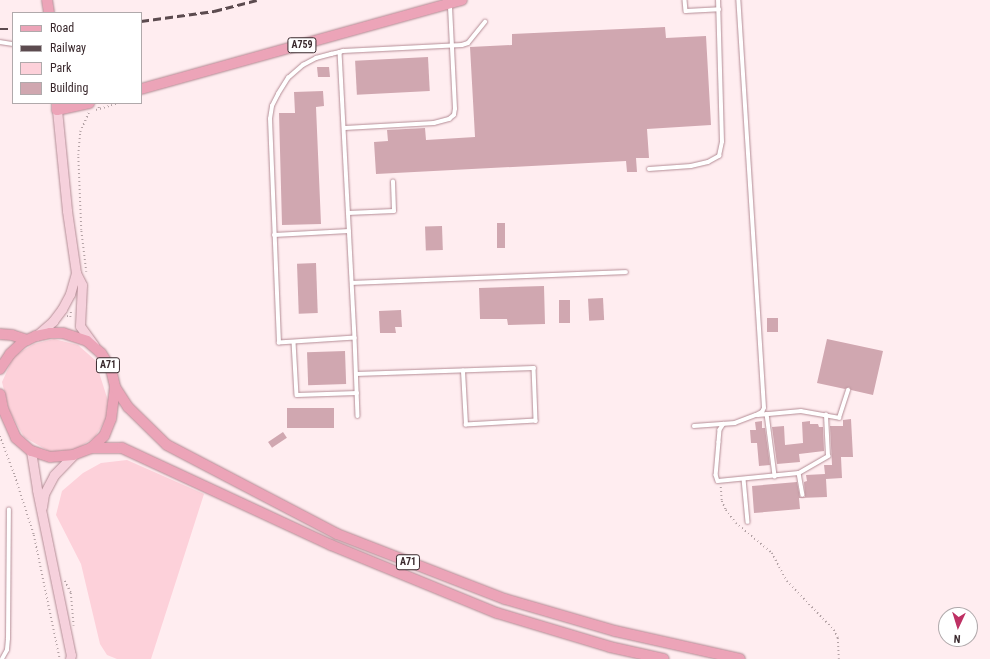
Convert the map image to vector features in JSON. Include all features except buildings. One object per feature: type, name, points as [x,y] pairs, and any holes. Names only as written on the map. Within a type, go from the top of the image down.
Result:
[{"type":"main road","name":"A759","points":[[142,89],[462,0]]},
{"type":"main road","points":[[78,104],[57,106],[67,211],[76,273],[82,285],[80,326],[97,350]]},
{"type":"main road","points":[[0,369],[10,354],[53,321],[62,309],[70,294],[76,273]]},
{"type":"main road","name":"A71","points":[[0,334],[31,338],[50,333],[69,334],[87,341],[97,350],[111,369],[115,387],[111,419],[104,436],[91,448]]},
{"type":"main road","name":"A71","points":[[115,387],[128,407],[167,445],[337,534],[505,599],[615,631],[740,659]]},
{"type":"main road","name":"A71","points":[[0,394],[1,405],[16,438],[31,451],[50,457],[73,455],[91,448],[122,448],[331,545],[497,612],[610,647],[664,659]]},
{"type":"main road","points":[[31,451],[41,513],[72,658]]},
{"type":"main road","points":[[41,513],[44,494],[54,475],[73,455]]},
{"type":"lane","points":[[685,0],[686,11],[719,8]]},
{"type":"lane","points":[[649,169],[691,166],[708,162],[719,156],[722,142],[718,0]]},
{"type":"lane","points":[[694,426],[735,423],[762,412],[764,403],[738,0]]},
{"type":"lane","points":[[344,128],[434,123],[449,120],[454,115],[453,46],[450,4]]},
{"type":"lane","points":[[354,338],[279,343],[270,119],[272,106],[288,78],[303,65],[316,58],[340,52],[453,46],[468,43],[485,22]]},
{"type":"lane","points":[[0,42],[12,44]]},
{"type":"lane","points":[[340,52],[358,416]]},
{"type":"lane","points":[[348,213],[394,211],[393,182]]},
{"type":"lane","points":[[274,235],[349,231]]},
{"type":"lane","points":[[352,283],[626,272]]},
{"type":"lane","points":[[294,342],[297,395],[357,393]]},
{"type":"lane","points":[[356,374],[534,368],[536,421],[466,425],[463,371]]},
{"type":"lane","points":[[756,415],[801,411],[839,418],[848,390]]},
{"type":"lane","points":[[767,414],[774,476]]},
{"type":"lane","points":[[724,424],[720,430],[716,475],[718,481],[799,473],[828,456],[826,416]]},
{"type":"lane","points":[[799,473],[803,495]]},
{"type":"lane","points":[[744,479],[748,522]]},
{"type":"lane","points":[[2,659],[7,650],[8,640],[9,510]]},
{"type":"path","points":[[0,436],[34,535],[60,659]]},
{"type":"path","points":[[722,481],[722,501],[726,510],[736,523],[772,553],[788,581],[834,630],[838,638],[840,652],[839,659]]},
{"type":"path","points":[[64,580],[71,592],[75,628]]},
{"type":"green space","points":[[54,339],[78,345],[95,360],[111,410],[95,437],[75,450],[52,453],[24,437],[9,410],[2,382],[14,356],[34,344]]},
{"type":"green space","points":[[127,460],[204,494],[151,659],[117,659],[107,655],[100,644],[81,564],[56,515],[62,491],[83,473],[101,463]]},
{"type":"railway","points":[[142,21],[214,11],[257,0]]},
{"type":"railway","points":[[0,29],[12,29]]}]
